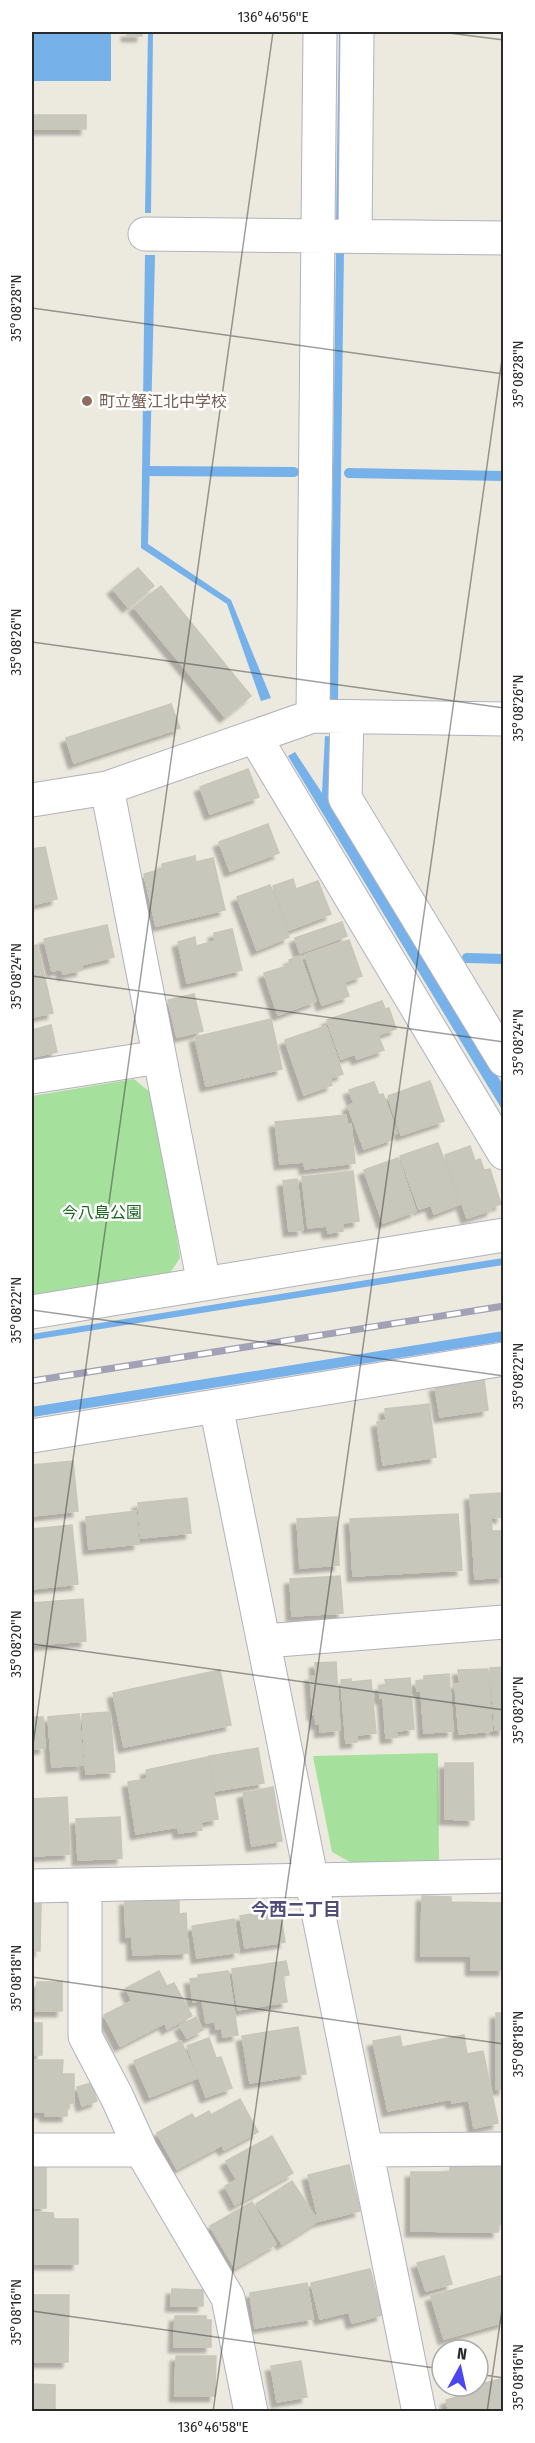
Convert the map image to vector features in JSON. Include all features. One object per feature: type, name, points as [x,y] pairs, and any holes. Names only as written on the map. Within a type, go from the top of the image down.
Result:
[{"type":"street","points":[[313,716],[316,236],[320,32]]},
{"type":"street","points":[[355,236],[357,32]]},
{"type":"street","points":[[145,234],[504,238]]},
{"type":"street","points":[[32,800],[107,788],[313,716],[504,719]]},
{"type":"street","points":[[347,717],[345,798],[504,1060]]},
{"type":"street","points":[[255,737],[504,1153]]},
{"type":"street","points":[[107,788],[204,1284]]},
{"type":"street","points":[[32,1077],[159,1057]]},
{"type":"street","points":[[32,1312],[504,1235]]},
{"type":"street","points":[[32,1436],[504,1359]]},
{"type":"street","points":[[216,1406],[368,2150],[419,2412]]},
{"type":"street","points":[[265,1641],[504,1622]]},
{"type":"street","points":[[32,1886],[504,1876]]},
{"type":"street","points":[[85,1886],[85,2036],[117,2097],[141,2150],[228,2298],[251,2412]]},
{"type":"street","points":[[368,2150],[504,2149]]},
{"type":"street","points":[[32,2150],[141,2150]]},
{"type":"green space","name":"今八島公園","points":[[134,1079],[156,1097],[180,1258],[168,1276],[32,1298],[32,1096]]},
{"type":"green space","points":[[438,1753],[439,1862],[350,1862],[332,1852],[313,1756]]},
{"type":"water","points":[[32,32],[111,32],[111,81],[32,81]]},
{"type":"water","points":[[148,32],[153,32],[151,213],[145,213]]},
{"type":"water","points":[[339,32],[347,32],[344,224],[336,225]]},
{"type":"water","points":[[336,249],[344,249],[338,700],[330,700]]},
{"type":"water","points":[[145,255],[155,255],[148,544],[231,600],[271,698],[261,701],[227,604],[141,548]]},
{"type":"water","points":[[325,736],[336,737],[331,803],[503,1085],[503,1111],[288,756],[295,752],[322,793]]},
{"type":"water","points":[[503,1258],[503,1265],[32,1340],[32,1334]]},
{"type":"building","points":[[127,32],[142,32],[142,36],[127,36]]},
{"type":"building","points":[[34,115],[86,115],[86,129],[34,129]]},
{"type":"building","points":[[138,568],[154,586],[128,607],[113,589]]},
{"type":"building","points":[[161,586],[251,696],[225,717],[134,607]]},
{"type":"building","points":[[171,704],[180,728],[74,763],[66,738]]},
{"type":"building","points":[[248,769],[259,797],[210,814],[200,787]]},
{"type":"building","points":[[268,824],[279,853],[230,871],[219,842]]},
{"type":"building","points":[[45,847],[57,899],[32,905],[32,849]]},
{"type":"building","points":[[195,856],[196,862],[213,858],[225,910],[156,926],[144,874],[163,869],[162,864]]},
{"type":"building","points":[[293,879],[296,889],[318,881],[331,914],[289,930],[273,886]]},
{"type":"building","points":[[270,885],[289,937],[257,950],[237,897]]},
{"type":"building","points":[[342,922],[347,936],[300,953],[295,938]]},
{"type":"building","points":[[107,925],[114,957],[81,965],[82,970],[63,974],[62,969],[52,971],[44,939]]},
{"type":"building","points":[[232,929],[242,970],[187,983],[178,942],[195,937],[196,946],[215,941],[214,933]]},
{"type":"building","points":[[349,940],[362,976],[344,982],[349,996],[322,1005],[305,955]]},
{"type":"building","points":[[37,945],[53,1013],[32,1017],[32,946]]},
{"type":"building","points":[[300,956],[316,1001],[278,1015],[264,973],[291,965],[289,960]]},
{"type":"building","points":[[194,994],[203,1031],[177,1037],[168,1000]]},
{"type":"building","points":[[382,1001],[385,1009],[389,1008],[396,1029],[378,1035],[384,1050],[357,1059],[355,1054],[341,1059],[327,1020]]},
{"type":"building","points":[[271,1019],[282,1069],[206,1086],[195,1037]]},
{"type":"building","points":[[51,1025],[57,1052],[32,1057],[32,1030]]},
{"type":"building","points":[[326,1026],[343,1074],[330,1078],[332,1085],[304,1095],[285,1040]]},
{"type":"building","points":[[430,1081],[444,1121],[401,1135],[388,1096]]},
{"type":"building","points":[[374,1082],[379,1095],[383,1094],[397,1133],[392,1135],[393,1139],[364,1149],[348,1106],[354,1103],[349,1090]]},
{"type":"building","points":[[346,1115],[347,1124],[351,1124],[355,1163],[305,1169],[304,1162],[280,1164],[275,1122]]},
{"type":"building","points":[[438,1143],[460,1204],[434,1214],[431,1205],[419,1209],[400,1156]]},
{"type":"building","points":[[470,1146],[475,1161],[480,1159],[484,1170],[490,1169],[501,1204],[491,1207],[492,1210],[467,1218],[445,1155]]},
{"type":"building","points":[[398,1158],[416,1211],[383,1223],[364,1170]]},
{"type":"building","points":[[353,1171],[359,1221],[343,1223],[343,1231],[328,1233],[327,1226],[308,1228],[302,1177]]},
{"type":"building","points":[[297,1179],[303,1230],[289,1231],[283,1181]]},
{"type":"building","points":[[484,1379],[488,1410],[440,1417],[435,1386]]},
{"type":"building","points":[[429,1404],[436,1457],[383,1465],[377,1422],[386,1420],[385,1409]]},
{"type":"building","points":[[73,1461],[78,1511],[32,1516],[32,1465]]},
{"type":"building","points":[[501,1493],[502,1517],[491,1518],[492,1531],[503,1531],[504,1577],[475,1579],[470,1495]]},
{"type":"building","points":[[187,1498],[191,1533],[141,1538],[138,1503]]},
{"type":"building","points":[[136,1511],[139,1544],[89,1549],[86,1517]]},
{"type":"building","points":[[458,1514],[462,1570],[353,1576],[350,1519]]},
{"type":"building","points":[[337,1517],[339,1565],[300,1568],[297,1519]]},
{"type":"building","points":[[72,1525],[78,1584],[32,1589],[32,1529]]},
{"type":"building","points":[[340,1576],[343,1613],[292,1616],[290,1579]]},
{"type":"building","points":[[83,1599],[86,1641],[32,1645],[32,1603]]},
{"type":"building","points":[[336,1662],[340,1730],[320,1732],[320,1723],[316,1724],[315,1713],[313,1714],[310,1676],[316,1676],[315,1663]]},
{"type":"building","points":[[504,1667],[504,1730],[495,1730],[490,1668]]},
{"type":"building","points":[[488,1669],[492,1731],[459,1734],[455,1684],[460,1683],[458,1670]]},
{"type":"building","points":[[220,1670],[231,1725],[124,1747],[113,1693]]},
{"type":"building","points":[[449,1674],[453,1731],[424,1733],[421,1691],[417,1691],[416,1681],[424,1680],[424,1676]]},
{"type":"building","points":[[410,1678],[414,1729],[396,1731],[397,1737],[386,1738],[383,1697],[380,1698],[379,1686],[386,1685],[385,1680]]},
{"type":"building","points":[[351,1679],[351,1682],[371,1680],[376,1733],[357,1735],[357,1742],[346,1743],[341,1680]]},
{"type":"building","points":[[110,1712],[115,1772],[86,1774],[82,1714]]},
{"type":"building","points":[[79,1714],[83,1765],[52,1767],[48,1717]]},
{"type":"building","points":[[32,1717],[43,1717],[45,1748],[32,1749]]},
{"type":"building","points":[[258,1748],[264,1783],[215,1791],[209,1756]]},
{"type":"building","points":[[208,1757],[218,1819],[201,1822],[202,1830],[179,1833],[178,1827],[136,1834],[128,1782],[148,1779],[146,1770]]},
{"type":"building","points":[[445,1763],[473,1763],[474,1820],[445,1819]]},
{"type":"building","points":[[273,1787],[282,1841],[252,1846],[243,1793]]},
{"type":"building","points":[[67,1797],[70,1854],[32,1856],[32,1799]]},
{"type":"building","points":[[120,1817],[122,1858],[78,1860],[76,1819]]},
{"type":"building","points":[[422,1896],[451,1897],[451,1902],[504,1903],[504,1970],[471,1970],[471,1956],[421,1956]]},
{"type":"building","points":[[179,1898],[179,1914],[186,1913],[188,1953],[133,1955],[132,1937],[126,1937],[125,1900]]},
{"type":"building","points":[[32,1904],[41,1904],[40,1951],[32,1951]]},
{"type":"building","points":[[280,1910],[285,1942],[245,1948],[240,1916]]},
{"type":"building","points":[[234,1919],[239,1952],[197,1958],[192,1926]]},
{"type":"building","points":[[286,1961],[289,1975],[283,1976],[287,2002],[238,2010],[232,1969]]},
{"type":"building","points":[[159,1971],[167,1986],[174,1983],[192,2016],[167,2029],[165,2023],[120,2046],[104,2015],[132,2001],[126,1988]]},
{"type":"building","points":[[228,1971],[238,2035],[223,2037],[222,2028],[216,2029],[215,2021],[206,2023],[198,1975]]},
{"type":"building","points":[[198,1978],[201,2000],[193,2002],[190,1979]]},
{"type":"building","points":[[37,1982],[62,1982],[62,2011],[36,2011]]},
{"type":"building","points":[[496,2013],[504,2013],[504,2089],[496,2089]]},
{"type":"building","points":[[196,2017],[203,2030],[187,2038],[180,2026]]},
{"type":"building","points":[[32,2023],[42,2023],[42,2055],[32,2055]]},
{"type":"building","points":[[298,2027],[306,2074],[250,2083],[242,2036]]},
{"type":"building","points":[[464,2035],[467,2054],[483,2051],[498,2123],[474,2128],[469,2100],[452,2103],[451,2099],[388,2111],[373,2041],[400,2036],[402,2047]]},
{"type":"building","points":[[209,2038],[216,2058],[221,2057],[232,2088],[206,2097],[187,2046]]},
{"type":"building","points":[[181,2041],[197,2078],[150,2097],[134,2061]]},
{"type":"building","points":[[32,2060],[63,2060],[62,2074],[74,2074],[74,2103],[67,2103],[67,2116],[45,2116],[45,2112],[32,2112]]},
{"type":"building","points":[[91,2083],[97,2101],[82,2106],[77,2087]]},
{"type":"building","points":[[240,2099],[258,2132],[224,2150],[222,2145],[177,2169],[157,2133],[192,2114],[195,2119],[209,2111],[211,2115]]},
{"type":"building","points":[[272,2136],[293,2173],[235,2205],[225,2186],[237,2180],[226,2161]]},
{"type":"building","points":[[349,2165],[360,2211],[319,2221],[308,2175]]},
{"type":"building","points":[[450,2167],[504,2167],[504,2224],[498,2224],[498,2232],[411,2231],[411,2172],[450,2172]]},
{"type":"building","points":[[32,2168],[46,2168],[46,2208],[32,2208]]},
{"type":"building","points":[[292,2181],[318,2221],[282,2244],[256,2204]]},
{"type":"building","points":[[252,2202],[276,2244],[235,2268],[210,2226]]},
{"type":"building","points":[[32,2212],[53,2213],[54,2219],[78,2219],[78,2264],[32,2264]]},
{"type":"building","points":[[444,2256],[452,2284],[426,2291],[417,2263]]},
{"type":"building","points":[[370,2269],[382,2315],[352,2323],[349,2312],[320,2319],[311,2283]]},
{"type":"building","points":[[504,2275],[504,2322],[444,2338],[431,2296]]},
{"type":"building","points":[[307,2283],[313,2319],[255,2328],[250,2293]]},
{"type":"building","points":[[172,2289],[203,2290],[203,2306],[171,2306]]},
{"type":"building","points":[[32,2295],[69,2295],[68,2362],[32,2362]]},
{"type":"building","points":[[175,2316],[206,2316],[206,2320],[211,2320],[211,2347],[174,2347]]},
{"type":"building","points":[[176,2356],[216,2356],[215,2396],[175,2396]]},
{"type":"building","points":[[301,2361],[307,2397],[277,2402],[271,2366]]},
{"type":"building","points":[[501,2379],[504,2388],[504,2412],[449,2412],[446,2400],[490,2398],[490,2382]]},
{"type":"building","points":[[32,2384],[55,2385],[55,2410],[32,2410]]},
{"type":"waterway","points":[[147,471],[294,472]]},
{"type":"waterway","points":[[349,473],[504,476]]},
{"type":"waterway","points":[[467,958],[504,959]]},
{"type":"waterway","points":[[32,1412],[504,1336]]},
{"type":"railway","points":[[32,1381],[504,1306]]},
{"type":"place","name":"町立蟹江北中学校","points":[[87,401]]},
{"type":"district","name":"今西二丁目","points":[[296,1910]]}]
